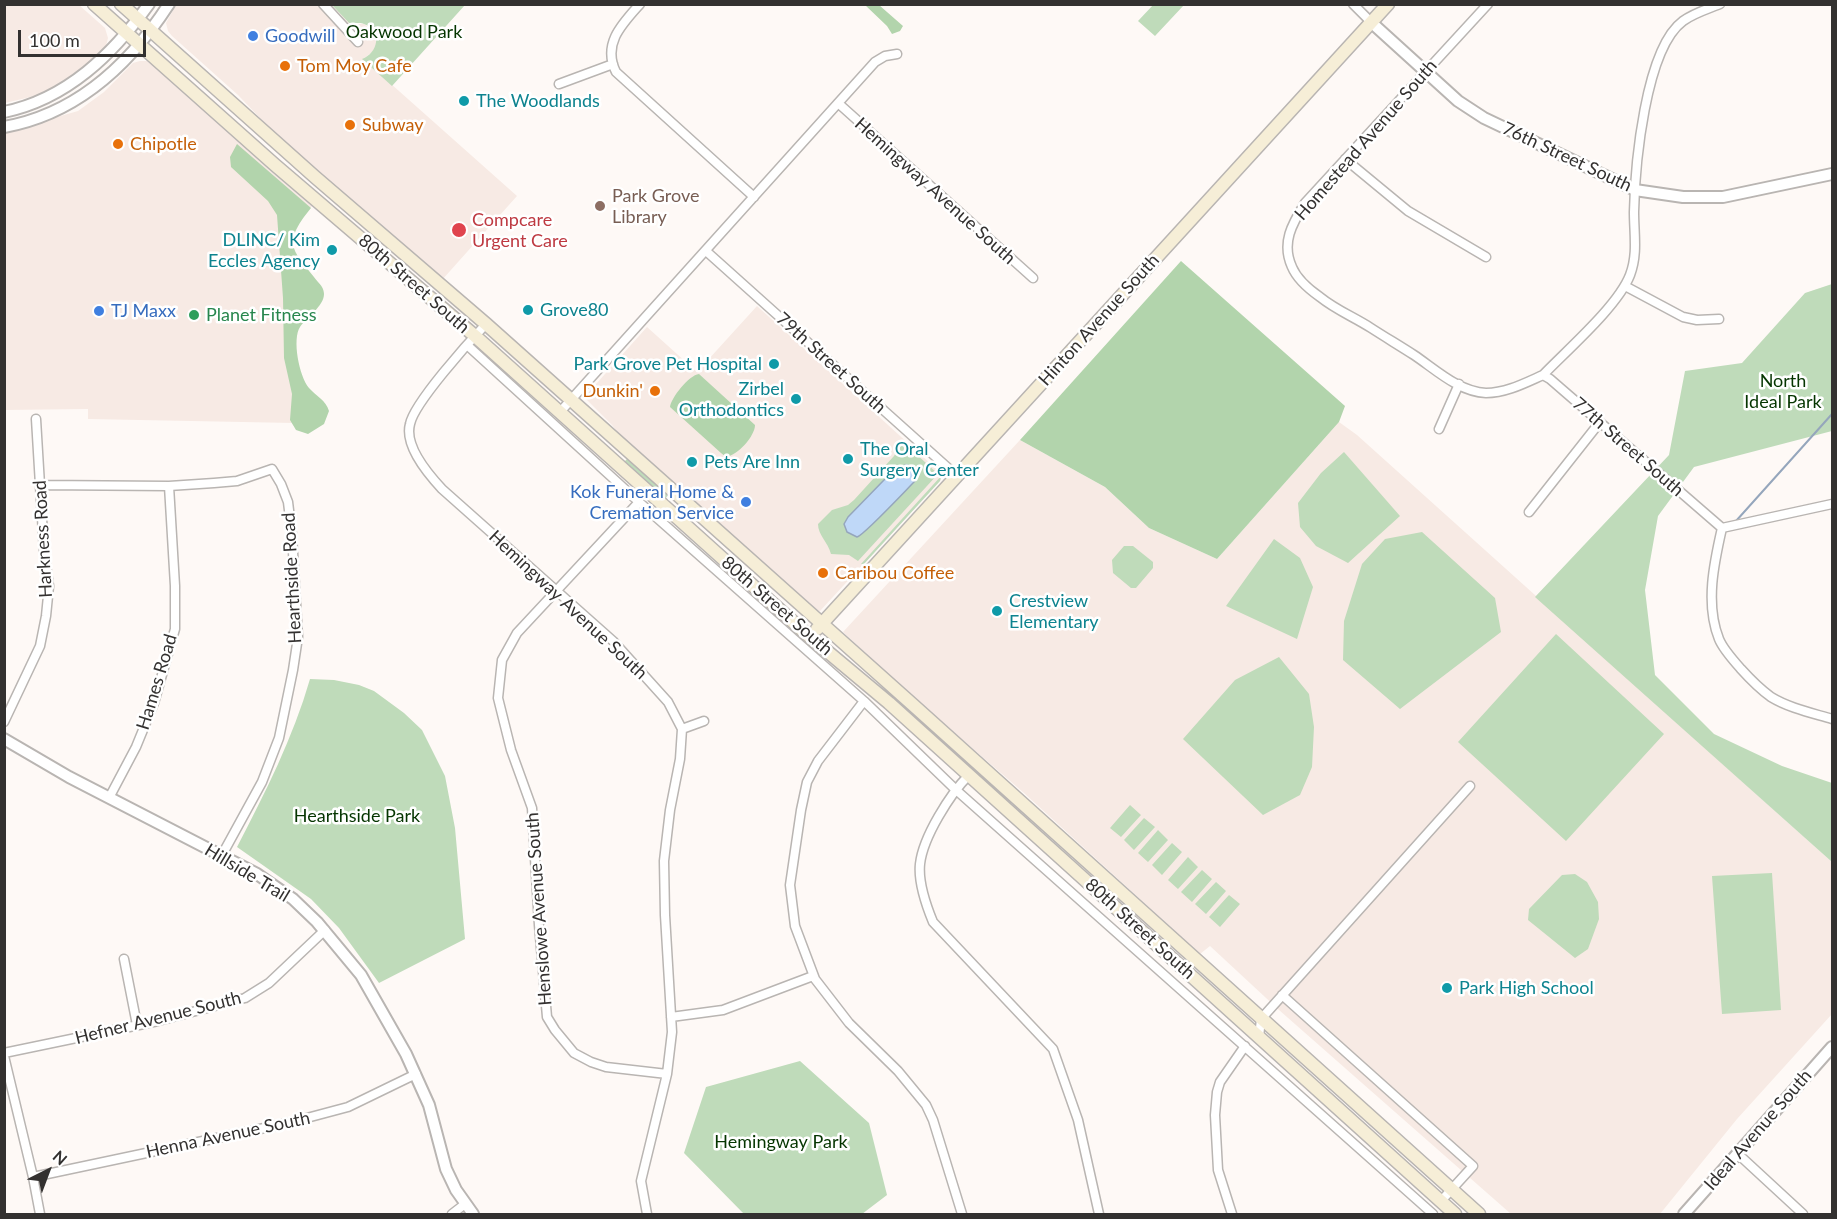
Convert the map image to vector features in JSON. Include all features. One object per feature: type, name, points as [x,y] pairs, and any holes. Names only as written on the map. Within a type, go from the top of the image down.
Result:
[{"type":"main road","name":"80th Street South","points":[[94,4],[471,340],[560,412],[810,637],[889,703],[1455,1215]]},
{"type":"main road","name":"80th Street South","points":[[121,4],[290,156],[486,324],[1479,1215]]},
{"type":"main road","name":"Hinton Avenue South","points":[[810,637],[1388,4]]},
{"type":"street","points":[[4,112],[31,105],[66,88],[95,66],[149,4]]},
{"type":"street","points":[[4,127],[47,116],[85,95],[111,75],[150,31],[169,4]]},
{"type":"street","points":[[323,4],[358,42]]},
{"type":"street","points":[[640,4],[615,34],[611,49],[613,64],[622,80],[754,197]]},
{"type":"street","points":[[1353,4],[1372,23]]},
{"type":"street","name":"Homestead Avenue South","points":[[1459,384],[1355,318],[1336,309],[1308,287],[1293,270],[1287,247],[1292,224],[1305,203],[1488,4]]},
{"type":"street","points":[[1439,429],[1459,384],[1487,393],[1510,389],[1543,375],[1604,312],[1625,286],[1636,252],[1635,190],[1643,116],[1660,53],[1670,35],[1682,22],[1720,4]]},
{"type":"street","name":"76th Street South","points":[[1372,23],[1458,101],[1484,118],[1635,190],[1683,197],[1723,197],[1833,174]]},
{"type":"street","name":"Hemingway Avenue South","points":[[560,412],[877,61],[885,56],[897,54]]},
{"type":"street","points":[[559,84],[613,64]]},
{"type":"street","name":"Hemingway Avenue South","points":[[838,103],[1033,278]]},
{"type":"street","points":[[1345,159],[1408,211],[1486,257]]},
{"type":"street","name":"79th Street South","points":[[706,251],[957,476]]},
{"type":"street","points":[[1625,286],[1683,317],[1697,320],[1719,319]]},
{"type":"street","name":"Hemingway Avenue South","points":[[486,324],[418,407],[409,425],[411,442],[425,472],[613,641],[668,702],[682,729]]},
{"type":"street","name":"80th Street South","points":[[471,340],[639,502],[864,701],[956,789],[1433,1215]]},
{"type":"street","name":"77th Street South","points":[[1543,375],[1722,528]]},
{"type":"street","name":"Harkness Road","points":[[4,722],[40,646],[46,616],[49,586],[44,551],[36,419]]},
{"type":"street","points":[[1529,512],[1600,422]]},
{"type":"street","name":"Hearthside Road","points":[[170,486],[237,482],[272,470],[288,502],[298,637],[294,670],[279,738],[262,782],[222,855]]},
{"type":"street","points":[[40,485],[170,486]]},
{"type":"street","name":"Hames Road","points":[[110,798],[136,747],[154,703],[175,629],[170,486]]},
{"type":"street","name":"Henslowe Avenue South","points":[[639,502],[537,610],[510,644],[502,660],[498,698],[512,750],[532,808],[538,925],[547,1017],[574,1053],[591,1062],[606,1067],[667,1074]]},
{"type":"street","points":[[1833,504],[1722,528],[1714,562],[1712,609],[1719,640],[1732,659],[1753,682],[1772,697],[1792,707],[1833,719]]},
{"type":"street","points":[[864,701],[818,760],[807,782],[790,885],[795,926],[813,976],[849,1023],[898,1071],[926,1106],[933,1120],[962,1215]]},
{"type":"street","points":[[647,1215],[641,1181],[667,1074],[672,1032],[664,861],[669,810],[680,759],[682,729],[704,721]]},
{"type":"street","name":"Hillside Trail","points":[[4,739],[110,798],[257,874],[293,899],[325,930],[361,975],[416,1074],[435,1122],[446,1168],[473,1215]]},
{"type":"street","points":[[969,775],[956,789],[933,826],[920,863],[926,904],[933,922],[1053,1049],[1078,1120],[1099,1215]]},
{"type":"street","points":[[1259,1036],[1261,1019],[1470,786]]},
{"type":"street","name":"Hefner Avenue South","points":[[4,1055],[245,998],[269,983],[325,930]]},
{"type":"street","points":[[124,959],[137,1025]]},
{"type":"street","points":[[671,1017],[723,1010],[813,976]]},
{"type":"street","points":[[1282,995],[1473,1166],[1441,1202]]},
{"type":"street","points":[[1232,1215],[1218,1170],[1215,1115],[1220,1082],[1245,1046]]},
{"type":"street","name":"Ideal Avenue South","points":[[1684,1215],[1833,1047]]},
{"type":"street","points":[[4,1055],[40,1215]]},
{"type":"street","name":"Henna Avenue South","points":[[33,1177],[288,1123],[348,1107],[416,1074]]},
{"type":"street","points":[[1738,1154],[1803,1215]]},
{"type":"street","points":[[452,1215],[465,1204]]},
{"type":"shaded area","points":[[4,5],[79,5],[105,28],[108,38],[106,46],[99,55],[66,82],[43,94],[5,103]]},
{"type":"shaded area","points":[[176,5],[332,5],[350,24],[364,24],[375,33],[377,42],[375,50],[363,59],[517,196],[442,280],[282,141],[238,95],[172,36],[166,23]]},
{"type":"shaded area","points":[[147,61],[156,67],[313,205],[292,228],[294,423],[88,419],[88,409],[5,410],[4,132],[78,111],[104,92],[133,63]]},
{"type":"shaded area","points":[[757,306],[942,474],[940,481],[820,611],[816,611],[628,445],[586,399],[588,393],[647,327],[697,372]]},
{"type":"shaded area","points":[[1339,422],[1357,435],[1832,862],[1832,1014],[1737,1119],[1660,1214],[1511,1214],[1279,1010],[1210,946],[1200,954],[843,632],[1020,440],[1105,487],[1149,528],[1217,559]]},
{"type":"green space","points":[[1154,4],[1184,5],[1155,36],[1138,21]]},
{"type":"green space","name":"Oakwood Park","points":[[332,5],[465,5],[392,86],[362,59],[375,47],[374,32],[362,23],[349,23]]},
{"type":"green space","points":[[865,5],[879,5],[903,26],[900,31],[892,34]]},
{"type":"green space","points":[[237,144],[311,208],[296,231],[293,240],[294,247],[324,294],[318,307],[300,327],[297,348],[305,382],[326,404],[329,411],[324,424],[308,434],[296,430],[290,420],[292,394],[284,358],[283,298],[277,215],[268,201],[231,167],[230,157]]},
{"type":"green space","points":[[1181,261],[1345,406],[1339,422],[1217,559],[1149,528],[1105,487],[1020,440]]},
{"type":"green space","name":"North Ideal Park","points":[[1832,284],[1832,431],[1694,467],[1658,516],[1645,590],[1655,675],[1714,734],[1782,766],[1832,783],[1832,862],[1535,597],[1669,455],[1685,371],[1742,363],[1805,293]]},
{"type":"green space","points":[[699,374],[755,425],[749,439],[731,456],[726,457],[670,407],[681,388],[690,378]]},
{"type":"green space","points":[[903,442],[938,474],[858,561],[849,555],[831,554],[818,524],[832,510],[848,505],[854,500],[894,456]]},
{"type":"green space","points":[[1344,452],[1400,516],[1348,563],[1316,546],[1300,527],[1298,503],[1321,473]]},
{"type":"green space","points":[[628,458],[669,494],[665,499],[624,462]]},
{"type":"green space","points":[[942,475],[940,481],[864,564],[861,564]]},
{"type":"green space","points":[[1422,532],[1495,598],[1501,632],[1400,709],[1343,660],[1344,621],[1362,564],[1385,539]]},
{"type":"green space","points":[[1274,539],[1300,558],[1313,587],[1297,639],[1226,606]]},
{"type":"green space","points":[[1124,546],[1133,546],[1153,562],[1153,568],[1136,588],[1131,588],[1113,573],[1112,560]]},
{"type":"green space","points":[[1556,634],[1664,734],[1566,841],[1458,742]]},
{"type":"green space","points":[[1279,657],[1309,694],[1314,727],[1312,767],[1300,795],[1263,815],[1183,739],[1235,680]]},
{"type":"green space","name":"Hearthside Park","points":[[310,679],[334,680],[359,685],[374,691],[404,713],[422,730],[445,776],[455,828],[465,939],[379,983],[339,928],[311,899],[237,847],[287,744]]},
{"type":"green space","points":[[1130,805],[1141,815],[1121,837],[1110,828]]},
{"type":"green space","points":[[1144,818],[1155,827],[1134,850],[1124,840]]},
{"type":"green space","points":[[1158,830],[1168,840],[1148,862],[1138,853]]},
{"type":"green space","points":[[1172,843],[1182,852],[1162,875],[1152,865]]},
{"type":"green space","points":[[1188,857],[1198,867],[1178,889],[1168,880]]},
{"type":"green space","points":[[1202,870],[1212,879],[1192,902],[1181,892]]},
{"type":"green space","points":[[1772,873],[1781,1010],[1722,1014],[1712,876]]},
{"type":"green space","points":[[1575,874],[1587,882],[1598,902],[1599,919],[1588,949],[1575,958],[1528,920],[1529,909],[1562,875]]},
{"type":"green space","points":[[1216,882],[1226,891],[1206,914],[1195,904]]},
{"type":"green space","points":[[1229,895],[1240,904],[1220,927],[1209,917]]},
{"type":"green space","name":"Hemingway Park","points":[[800,1061],[869,1123],[887,1195],[862,1214],[744,1214],[684,1153],[706,1087]]},
{"type":"water","points":[[905,465],[917,471],[915,481],[857,537],[847,532],[844,524],[848,517],[884,480]]},
{"type":"waterway","points":[[1736,521],[1832,414]]},
{"type":"place","name":"Goodwill","points":[[253,36]]},
{"type":"place","name":"Tom Moy Cafe","points":[[285,66]]},
{"type":"place","name":"The Woodlands","points":[[464,101]]},
{"type":"place","name":"Subway","points":[[350,125]]},
{"type":"place","name":"Chipotle","points":[[118,144]]},
{"type":"place","name":"Park Grove Library","points":[[600,206]]},
{"type":"place","name":"Compcare Urgent Care","points":[[459,230]]},
{"type":"place","name":"DLINC/ Kim Eccles Agency","points":[[332,250]]},
{"type":"place","name":"Grove80","points":[[528,310]]},
{"type":"place","name":"TJ Maxx","points":[[99,311]]},
{"type":"place","name":"Planet Fitness","points":[[194,315]]},
{"type":"place","name":"Park Grove Pet Hospital","points":[[774,364]]},
{"type":"place","name":"Dunkin'","points":[[655,391]]},
{"type":"place","name":"Zirbel Orthodontics","points":[[796,399]]},
{"type":"place","name":"The Oral Surgery Center","points":[[848,459]]},
{"type":"place","name":"Pets Are Inn","points":[[692,462]]},
{"type":"place","name":"Kok Funeral Home & Cremation Service","points":[[746,502]]},
{"type":"place","name":"Caribou Coffee","points":[[823,573]]},
{"type":"place","name":"Crestview Elementary","points":[[997,611]]},
{"type":"place","name":"Park High School","points":[[1447,988]]}]
